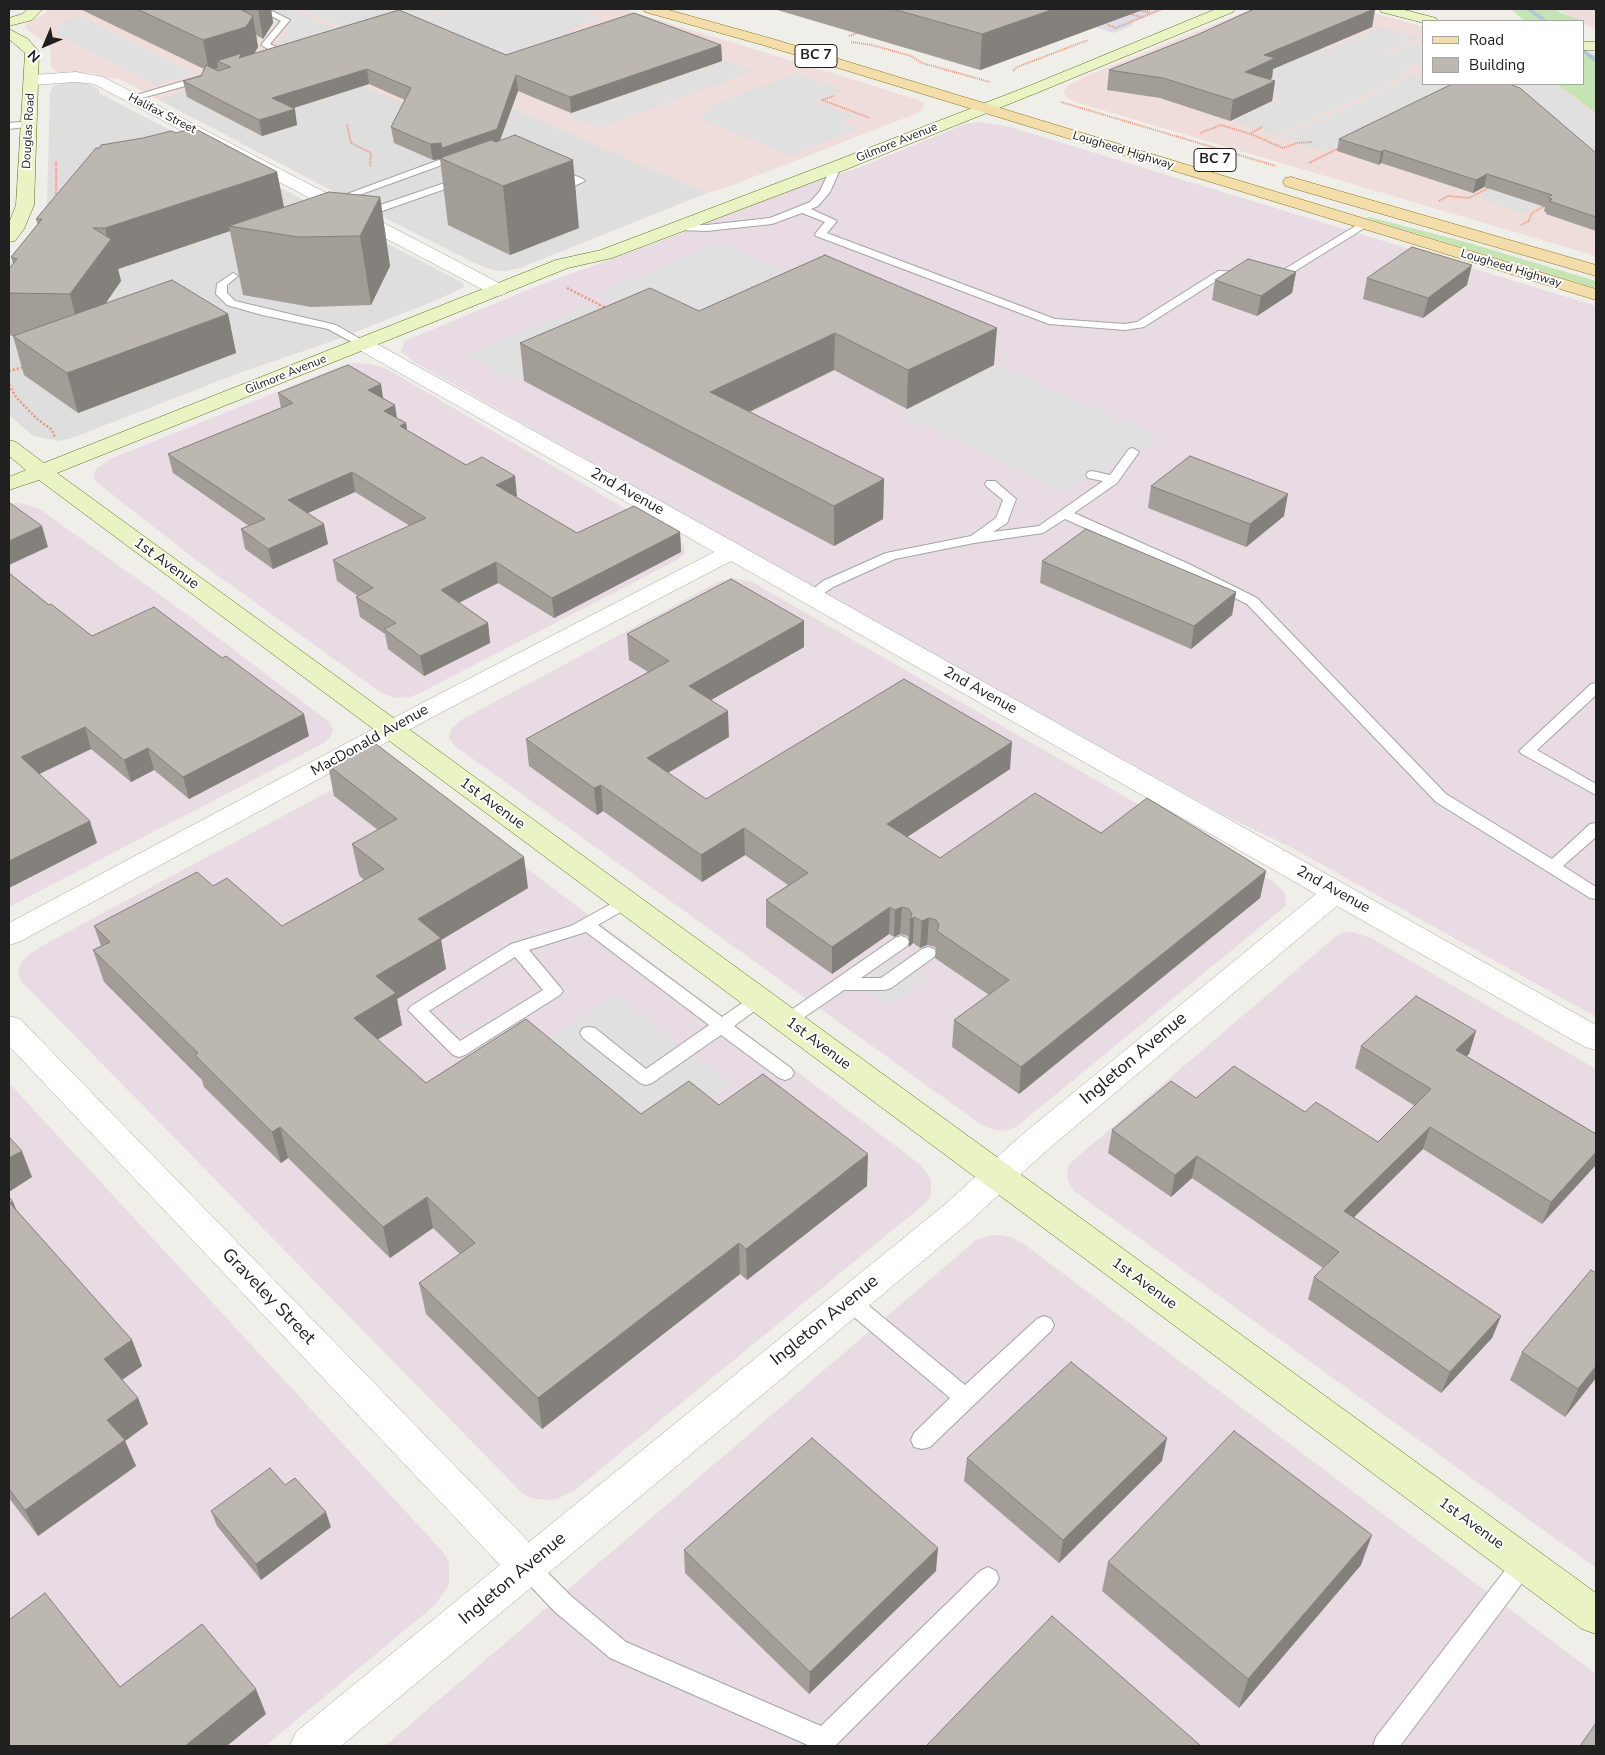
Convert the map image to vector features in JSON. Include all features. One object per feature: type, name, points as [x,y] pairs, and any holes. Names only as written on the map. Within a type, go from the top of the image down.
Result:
[{"type":"main road","name":"Lougheed Highway","points":[[650,9],[768,42],[1596,295]]},
{"type":"main road","points":[[982,85],[1009,99],[1038,108]]},
{"type":"main road","name":"Lougheed Highway","points":[[1281,174],[1596,271]]},
{"type":"street","points":[[9,22],[27,17],[36,9]]},
{"type":"street","name":"Gilmore Avenue","points":[[9,484],[562,264],[606,254],[836,167],[1009,99],[1228,9]]},
{"type":"street","points":[[1386,9],[1428,20]]},
{"type":"street","name":"Douglas Road","points":[[9,34],[23,42],[32,52],[25,206],[15,229],[9,237]]},
{"type":"street","name":"Gilmore Avenue","points":[[937,109],[958,100],[982,85],[1015,77]]},
{"type":"street","name":"Halifax Street","points":[[32,80],[90,78],[332,202],[498,290]]},
{"type":"street","name":"Gilmore Avenue","points":[[562,264],[590,246],[803,162]]},
{"type":"street","name":"2nd Avenue","points":[[363,344],[734,551],[1596,1039]]},
{"type":"street","points":[[9,446],[40,472]]},
{"type":"street","name":"1st Avenue","points":[[40,472],[1596,1616]]},
{"type":"street","name":"MacDonald Avenue","points":[[9,935],[326,766],[390,729],[734,551]]},
{"type":"street","name":"Ingleton Avenue","points":[[310,1746],[955,1215],[1035,1142],[1336,892]]},
{"type":"street","name":"Graveley Street","points":[[9,1027],[527,1567]]},
{"type":"lane","points":[[261,11],[286,20],[261,43],[282,53],[266,59]]},
{"type":"lane","points":[[131,98],[211,76]]},
{"type":"lane","points":[[9,126],[30,124]]},
{"type":"lane","points":[[332,202],[439,163]]},
{"type":"lane","points":[[545,166],[580,181],[548,193]]},
{"type":"lane","points":[[680,227],[707,228],[772,221],[814,204],[825,192],[836,167]]},
{"type":"lane","points":[[358,216],[475,175]]},
{"type":"lane","points":[[802,209],[832,221],[820,234],[1053,322],[1125,327],[1140,324],[1222,273],[1280,276],[1366,224]]},
{"type":"lane","points":[[234,276],[222,284],[222,294],[232,303],[262,312],[302,319],[332,327],[363,344]]},
{"type":"lane","points":[[811,596],[828,584],[891,556],[974,539],[1043,528],[1113,480],[1134,452]]},
{"type":"lane","points":[[1092,474],[1113,480]]},
{"type":"lane","points":[[974,539],[1002,520],[1010,499],[991,484]]},
{"type":"lane","points":[[1064,514],[1184,567],[1252,601],[1441,798],[1596,894]]},
{"type":"lane","points":[[1596,687],[1527,751],[1596,790]]},
{"type":"lane","points":[[1553,867],[1596,828]]},
{"type":"lane","points":[[517,948],[554,991],[459,1050],[417,1010],[517,948],[577,930],[625,902]]},
{"type":"lane","points":[[587,925],[722,1024],[785,1073]]},
{"type":"lane","points":[[787,1021],[901,942]]},
{"type":"lane","points":[[840,984],[885,984],[928,954]]},
{"type":"lane","points":[[589,1033],[646,1078],[758,1000]]},
{"type":"lane","points":[[850,1301],[965,1398]]},
{"type":"lane","points":[[922,1440],[1044,1325]]},
{"type":"lane","points":[[1385,1746],[1524,1563]]},
{"type":"lane","points":[[527,1567],[563,1604],[618,1650],[824,1740],[988,1578]]},
{"type":"path","points":[[1133,9],[1151,13]]},
{"type":"path","points":[[1108,25],[1116,28],[1162,9]]},
{"type":"path","points":[[1125,12],[1142,17]]},
{"type":"path","points":[[849,36],[865,31]]},
{"type":"path","points":[[843,40],[872,45],[903,54],[982,85]]},
{"type":"path","points":[[1015,77],[1013,71],[1017,67],[1089,40]]},
{"type":"path","points":[[834,96],[822,100],[870,118]]},
{"type":"path","points":[[1072,106],[1281,174]]},
{"type":"path","points":[[347,124],[351,143],[371,153],[370,170]]},
{"type":"path","points":[[1200,132],[1221,125],[1250,134],[1283,148],[1297,143],[1312,142]]},
{"type":"path","points":[[1250,134],[1262,127]]},
{"type":"path","points":[[1307,164],[1346,144]]},
{"type":"path","points":[[1436,202],[1448,196],[1469,198],[1492,186]]},
{"type":"path","points":[[1518,226],[1529,221],[1532,213],[1548,204]]},
{"type":"path","points":[[560,285],[608,309]]},
{"type":"path","points":[[9,371],[27,367]]},
{"type":"path","points":[[9,385],[16,397],[29,411],[52,430],[55,438]]},
{"type":"shaded area","points":[[48,9],[623,9],[910,97],[924,104],[923,108],[915,114],[730,186],[707,193],[459,85],[404,104],[297,57],[157,99],[119,79],[108,78],[94,73],[58,72],[51,67],[51,51],[48,45],[25,28],[26,23],[44,14]]},
{"type":"shaded area","points":[[224,9],[291,9],[354,37],[297,54],[278,45],[289,29],[274,22],[232,22]]},
{"type":"shaded area","points":[[299,9],[449,9],[363,35]]},
{"type":"shaded area","points":[[459,9],[580,9],[603,17],[569,29],[594,39],[504,68],[401,26]]},
{"type":"shaded area","points":[[1136,9],[1165,9],[1133,22],[1131,26],[1114,33],[1095,27]]},
{"type":"shaded area","points":[[1252,9],[1360,9],[1422,26],[1422,85],[1585,85],[1585,52],[1596,53],[1596,256],[1070,100],[1063,93],[1067,86],[1086,76]]},
{"type":"shaded area","points":[[1556,9],[1596,9],[1596,30],[1585,24],[1585,20],[1577,20]]},
{"type":"shaded area","points":[[79,16],[195,74],[155,85],[56,34],[60,21]]},
{"type":"shaded area","points":[[1379,27],[1418,38],[1383,54],[1375,52],[1393,57],[1387,55],[1412,43],[1422,44],[1422,66],[1415,64],[1400,71],[1408,74],[1278,136],[1232,121],[1280,99],[1272,94],[1263,84],[1277,77],[1198,52],[1265,31],[1328,50]]},
{"type":"shaded area","points":[[297,57],[459,85],[707,193],[520,268],[505,271],[493,270],[479,265],[367,209],[157,99]]},
{"type":"shaded area","points":[[722,61],[754,70],[600,128],[567,115]]},
{"type":"shaded area","points":[[797,74],[841,90],[815,101],[855,116],[841,121],[859,128],[791,155],[696,117],[712,111],[704,108]]},
{"type":"shaded area","points":[[1414,75],[1422,77],[1422,85],[1443,85],[1454,89],[1327,151],[1282,137]]},
{"type":"shaded area","points":[[71,81],[87,83],[99,89],[99,93],[463,283],[464,287],[437,300],[330,342],[239,373],[72,438],[58,441],[33,436],[9,415],[9,264],[28,242],[41,221],[47,204],[50,92],[53,86]]},
{"type":"shaded area","points":[[1498,85],[1555,85],[1563,90],[1596,116],[1596,154],[1581,145],[1592,144],[1590,142],[1578,142]]},
{"type":"shaded area","points":[[981,122],[1010,127],[1596,306],[1596,1017],[1294,849],[1222,814],[777,567],[411,360],[401,351],[405,341],[537,286],[659,242],[784,191],[858,168],[965,124]]},
{"type":"shaded area","points":[[1531,167],[1568,188],[1524,213],[1475,197]]},
{"type":"shaded area","points":[[721,243],[821,288],[698,343],[596,294]]},
{"type":"shaded area","points":[[591,305],[638,329],[514,381],[467,355]]},
{"type":"shaded area","points":[[354,363],[370,364],[387,369],[679,540],[684,546],[685,553],[677,560],[418,694],[410,697],[394,698],[380,692],[196,560],[94,480],[96,469],[110,459],[341,366]]},
{"type":"shaded area","points":[[995,364],[1164,439],[1122,457],[1063,492],[898,413]]},
{"type":"shaded area","points":[[19,503],[38,508],[188,615],[328,721],[333,730],[331,736],[324,743],[9,907],[9,504]]},
{"type":"shaded area","points":[[733,578],[752,582],[1275,883],[1285,893],[1286,904],[1016,1127],[1004,1131],[988,1128],[979,1123],[455,746],[449,738],[451,729],[461,720],[720,581]]},
{"type":"shaded area","points":[[363,773],[401,774],[921,1165],[931,1179],[931,1194],[927,1202],[575,1490],[557,1499],[531,1498],[522,1493],[21,981],[18,971],[21,963],[27,956],[40,947]]},
{"type":"shaded area","points":[[1352,932],[1371,938],[1596,1069],[1596,1568],[1074,1191],[1069,1183],[1067,1176],[1068,1165],[1335,937],[1342,933]]},
{"type":"shaded area","points":[[898,957],[928,977],[889,1006],[858,984]]},
{"type":"shaded area","points":[[616,994],[731,1084],[644,1146],[530,1051]]},
{"type":"shaded area","points":[[9,1083],[443,1552],[449,1562],[449,1585],[435,1605],[265,1746],[9,1746]]},
{"type":"shaded area","points":[[1000,1235],[1011,1237],[1024,1244],[1596,1674],[1596,1746],[385,1746],[976,1240]]},
{"type":"green space","points":[[1511,9],[1556,9],[1561,13],[1581,20],[1523,20]]},
{"type":"green space","points":[[1585,55],[1596,56],[1596,113],[1558,85],[1585,85]]},
{"type":"green space","points":[[1369,217],[1462,241],[1596,281],[1596,288],[1366,218]]},
{"type":"building","points":[[137,9],[240,9],[253,16],[246,27],[203,40]]},
{"type":"building","points":[[893,9],[1054,9],[982,34]]},
{"type":"building","points":[[1254,9],[1374,9],[1264,55],[1275,58],[1245,72],[1275,81],[1233,100],[1163,78],[1109,70],[1197,35]]},
{"type":"building","points":[[399,10],[506,55],[634,13],[721,45],[570,97],[516,75],[497,129],[442,148],[441,143],[430,144],[391,127],[411,88],[367,69],[272,98],[295,109],[259,120],[183,81],[201,76],[206,65],[218,71],[231,67],[217,61],[242,53],[239,58]]},
{"type":"building","points":[[1450,85],[1512,85],[1520,88],[1596,153],[1596,217],[1549,201],[1552,199],[1548,198],[1552,195],[1487,174],[1476,180],[1384,150],[1381,152],[1339,139]]},
{"type":"building","points":[[194,128],[277,172],[105,228],[93,228],[111,239],[70,294],[9,293],[9,269],[17,259],[11,257],[42,219],[36,219],[96,148],[100,148],[101,145],[171,131],[176,133]]},
{"type":"building","points":[[515,135],[573,160],[503,186],[440,158],[491,140],[496,142]]},
{"type":"building","points":[[329,192],[380,197],[360,236],[298,237],[229,226]]},
{"type":"building","points":[[1412,247],[1472,265],[1428,298],[1367,278]]},
{"type":"building","points":[[825,255],[997,328],[908,370],[835,333],[710,392],[884,479],[834,506],[520,343],[650,288],[699,311]]},
{"type":"building","points":[[1248,259],[1296,272],[1261,296],[1215,280]]},
{"type":"building","points":[[172,280],[228,314],[67,373],[13,336]]},
{"type":"building","points":[[348,365],[381,384],[368,390],[395,405],[384,411],[406,423],[400,426],[466,465],[482,457],[515,476],[496,485],[577,533],[634,506],[680,532],[552,598],[496,562],[441,590],[488,623],[420,656],[384,629],[396,623],[356,597],[373,588],[333,560],[426,518],[352,472],[288,500],[324,524],[268,549],[241,529],[265,519],[168,454],[293,403],[278,393]]},
{"type":"building","points":[[1190,456],[1288,494],[1250,524],[1151,486]]},
{"type":"building","points":[[10,503],[42,526],[9,541]]},
{"type":"building","points":[[1086,529],[1236,592],[1194,626],[1042,561]]},
{"type":"building","points":[[9,573],[92,636],[154,607],[222,658],[226,656],[304,714],[183,777],[148,748],[124,760],[85,727],[21,757],[90,821],[9,861]]},
{"type":"building","points":[[731,579],[804,621],[689,686],[728,711],[647,758],[706,799],[904,679],[1012,742],[887,824],[940,858],[1035,793],[1101,833],[1147,798],[1266,871],[1021,1067],[954,1020],[1009,980],[937,931],[939,925],[936,920],[929,918],[922,921],[914,917],[910,920],[912,914],[909,909],[902,907],[895,910],[890,907],[832,947],[766,900],[808,873],[744,828],[701,855],[601,785],[594,788],[526,739],[669,661],[627,634]]},
{"type":"building","points":[[372,741],[524,857],[418,919],[441,938],[376,976],[396,993],[354,1018],[426,1083],[526,1019],[641,1114],[689,1081],[719,1105],[763,1074],[868,1154],[746,1249],[739,1243],[538,1398],[419,1283],[475,1243],[427,1197],[383,1227],[280,1127],[272,1132],[195,1055],[198,1053],[93,950],[110,942],[94,926],[197,872],[213,886],[227,878],[282,926],[384,869],[352,844],[397,819],[328,765]]},
{"type":"building","points":[[1416,996],[1476,1031],[1456,1050],[1596,1134],[1596,1152],[1551,1202],[1430,1127],[1344,1211],[1501,1316],[1450,1372],[1314,1277],[1339,1252],[1197,1156],[1175,1175],[1112,1130],[1171,1081],[1196,1098],[1234,1066],[1305,1112],[1316,1102],[1378,1142],[1431,1089],[1361,1046]]},
{"type":"building","points":[[9,1137],[22,1151],[9,1158]]},
{"type":"building","points":[[9,1197],[13,1202],[10,1203],[132,1340],[104,1359],[138,1398],[107,1420],[125,1440],[25,1510],[9,1489]]},
{"type":"building","points":[[1591,1270],[1596,1273],[1596,1366],[1578,1389],[1522,1352]]},
{"type":"building","points":[[1071,1362],[1167,1438],[1063,1540],[967,1458]]},
{"type":"building","points":[[1234,1431],[1372,1535],[1248,1679],[1108,1562]]},
{"type":"building","points":[[812,1438],[938,1548],[810,1672],[684,1550]]},
{"type":"building","points":[[270,1468],[285,1485],[295,1478],[326,1512],[256,1564],[211,1511]]},
{"type":"building","points":[[45,1593],[120,1687],[202,1624],[256,1689],[185,1746],[9,1746],[9,1620]]},
{"type":"building","points":[[1052,1616],[1201,1746],[926,1746]]},
{"type":"building","points":[[1596,1723],[1596,1746],[1580,1746]]},
{"type":"waterway","points":[[1529,9],[1544,20]]},
{"type":"waterway","points":[[1585,52],[1596,61]]}]
